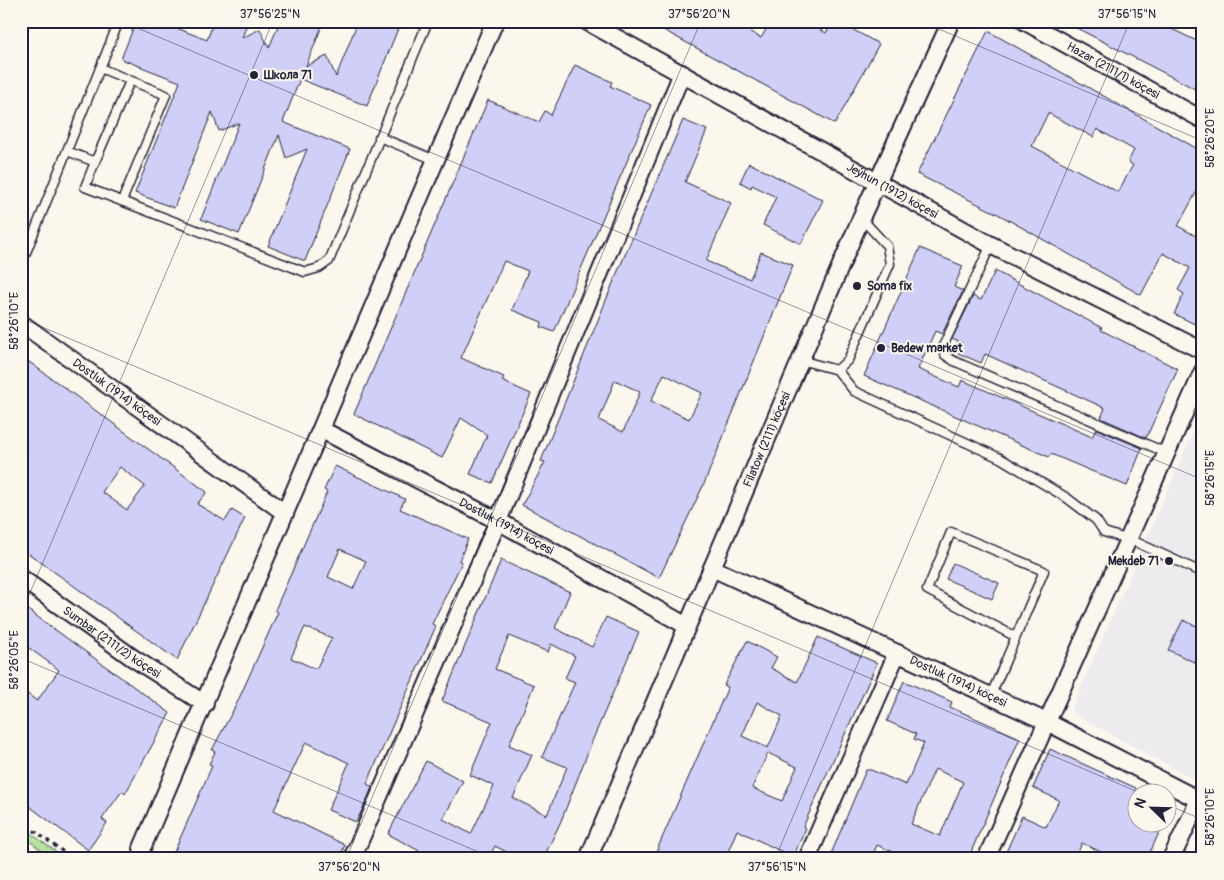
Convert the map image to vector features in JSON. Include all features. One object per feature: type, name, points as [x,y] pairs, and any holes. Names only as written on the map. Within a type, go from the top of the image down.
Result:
[{"type":"street","points":[[142,848],[495,21]]},
{"type":"street","name":"Jeýhun (1912) köçesi","points":[[586,21],[992,245],[1203,351]]},
{"type":"street","name":"Filatow (2111) köçesi","points":[[588,859],[861,218],[951,21]]},
{"type":"street","name":"Hazar (2111/1) köçesi","points":[[1024,21],[1203,120]]},
{"type":"street","points":[[352,859],[498,521],[682,73]]},
{"type":"street","name":"Dostluk (1914) köçesi","points":[[21,323],[285,512]]},
{"type":"street","points":[[986,859],[1203,371]]},
{"type":"street","name":"Dostluk (1914) köçesi","points":[[322,430],[498,521],[687,626]]},
{"type":"street","name":"Dostluk (1914) köçesi","points":[[712,568],[991,695],[1201,798]]},
{"type":"street","name":"Sumbar (2111/2) köçesi","points":[[21,578],[133,658],[205,704]]},
{"type":"street","points":[[807,859],[897,653]]},
{"type":"street","points":[[1171,859],[1201,798]]},
{"type":"lane","points":[[21,265],[119,21]]},
{"type":"lane","points":[[130,80],[85,187],[305,272],[319,268],[329,261],[428,21]]},
{"type":"lane","points":[[100,68],[166,95],[122,201]]},
{"type":"lane","points":[[379,137],[435,160]]},
{"type":"lane","points":[[67,151],[96,162]]},
{"type":"lane","points":[[837,370],[848,360],[890,264],[887,246],[861,218]]},
{"type":"lane","points":[[992,245],[944,344],[945,355],[954,361],[1167,453]]},
{"type":"lane","points":[[800,360],[837,370],[854,391],[1000,458],[1067,498],[1096,520],[1104,532],[1126,541],[1138,543],[1203,573]]},
{"type":"lane","points":[[991,695],[1016,637],[1044,571],[951,532],[927,590],[1016,637]]},
{"type":"path","points":[[21,820],[73,859]]},
{"type":"shaded area","name":"Mekdeb 71","points":[[1203,410],[1203,784],[1070,712]]},
{"type":"green space","points":[[21,826],[66,859],[53,859],[21,835]]},
{"type":"building","points":[[136,21],[159,21],[207,40],[214,21],[248,21],[242,38],[260,29],[269,48],[280,21],[324,21],[306,66],[327,56],[336,77],[358,21],[401,21],[367,106],[300,79],[283,122],[350,149],[305,261],[268,246],[307,149],[286,158],[279,135],[239,234],[201,219],[239,123],[219,131],[212,112],[174,208],[135,193],[180,82],[121,59]]},
{"type":"building","points":[[647,21],[731,21],[761,38],[771,21],[805,21],[826,33],[833,21],[837,21],[879,44],[835,124]]},
{"type":"building","points":[[1063,21],[1155,21],[1203,44],[1203,93]]},
{"type":"building","points":[[988,31],[1203,152],[1203,194],[1197,191],[1178,226],[1203,240],[1203,328],[1174,314],[1184,294],[1178,290],[1190,268],[1163,253],[1141,295],[998,214],[917,174]],"holes":[[[1048,113],[1093,137],[1097,129],[1134,150],[1128,162],[1133,165],[1118,192],[1032,146]]]},
{"type":"building","points":[[575,65],[612,82],[610,86],[651,105],[554,332],[541,327],[542,322],[512,310],[528,271],[504,261],[461,358],[504,377],[502,381],[531,394],[492,483],[470,474],[487,435],[461,418],[442,458],[354,414],[488,100],[539,122],[545,111],[551,115]]},
{"type":"building","points":[[683,120],[707,130],[685,182],[731,203],[706,261],[750,279],[761,252],[793,265],[704,484],[659,578],[522,505],[545,462],[541,461],[615,278]],"holes":[[[664,374],[702,393],[689,419],[651,401]],[[615,380],[640,392],[623,432],[599,420]]]},
{"type":"building","points":[[749,163],[823,200],[801,244],[763,225],[776,197],[752,185],[751,188],[740,182]]},
{"type":"building","points":[[920,248],[963,266],[954,287],[963,291],[942,334],[935,331],[918,369],[959,387],[962,380],[1092,437],[1096,429],[1142,448],[1127,486],[1051,454],[1049,457],[864,376]]},
{"type":"building","points":[[995,271],[1102,328],[1101,330],[1178,369],[1146,438],[1101,418],[1105,408],[985,354],[981,363],[958,353],[962,343],[952,339],[973,296],[981,300]]},
{"type":"building","points":[[21,356],[207,492],[197,504],[225,521],[232,510],[245,518],[177,660],[21,548],[21,457],[28,447],[21,442]],"holes":[[[120,467],[145,486],[127,510],[102,492]]]},
{"type":"building","points":[[335,466],[405,499],[400,509],[468,539],[459,561],[462,562],[432,624],[436,626],[367,784],[372,787],[367,800],[356,822],[328,810],[349,763],[306,742],[274,810],[345,845],[339,859],[171,859],[212,766],[209,764],[215,752],[212,750],[237,703],[278,612],[275,610],[327,492],[324,490]],"holes":[[[340,549],[366,561],[353,589],[328,577]],[[305,627],[332,638],[316,669],[291,658]]]},
{"type":"building","points":[[501,560],[570,592],[555,628],[592,647],[606,617],[639,632],[593,739],[561,821],[543,859],[520,859],[495,846],[488,859],[434,859],[388,834],[426,761],[463,781],[443,819],[471,834],[494,786],[470,775],[492,722],[442,701]],"holes":[[[509,636],[548,652],[551,644],[575,656],[565,678],[575,682],[542,757],[567,767],[547,815],[513,798],[532,755],[509,745],[534,685],[495,669]]]},
{"type":"building","points":[[953,563],[999,583],[992,599],[946,579]]},
{"type":"building","points":[[21,605],[170,713],[125,794],[122,791],[102,819],[107,823],[88,850],[21,800],[21,689],[37,701],[59,670],[29,648],[21,659]]},
{"type":"building","points":[[1183,620],[1203,629],[1203,666],[1168,650]]},
{"type":"building","points":[[818,637],[877,663],[803,827],[806,828],[793,857],[737,830],[725,859],[653,859],[728,687],[724,685],[747,641],[777,657],[771,668],[797,682]],"holes":[[[757,702],[782,716],[768,748],[742,736]],[[768,753],[797,767],[782,801],[752,788]]]},
{"type":"building","points":[[904,681],[952,702],[950,707],[1020,738],[968,859],[909,859],[877,845],[871,859],[829,859],[866,770],[871,770],[906,785],[924,743],[914,739],[916,734],[887,721]],"holes":[[[935,769],[963,782],[940,836],[911,824]]]},
{"type":"building","points":[[1050,749],[1126,783],[1126,832],[1159,832],[1147,859],[1116,859],[1082,843],[1075,859],[1003,859],[1022,816],[1046,827],[1059,800],[1033,788]]},
{"type":"place","name":"Школа 71","points":[[254,75]]},
{"type":"place","name":"Soma fix","points":[[857,286]]},
{"type":"place","name":"Bedew market","points":[[881,348]]},
{"type":"place","name":"Mekdeb 71","points":[[1169,561]]}]
